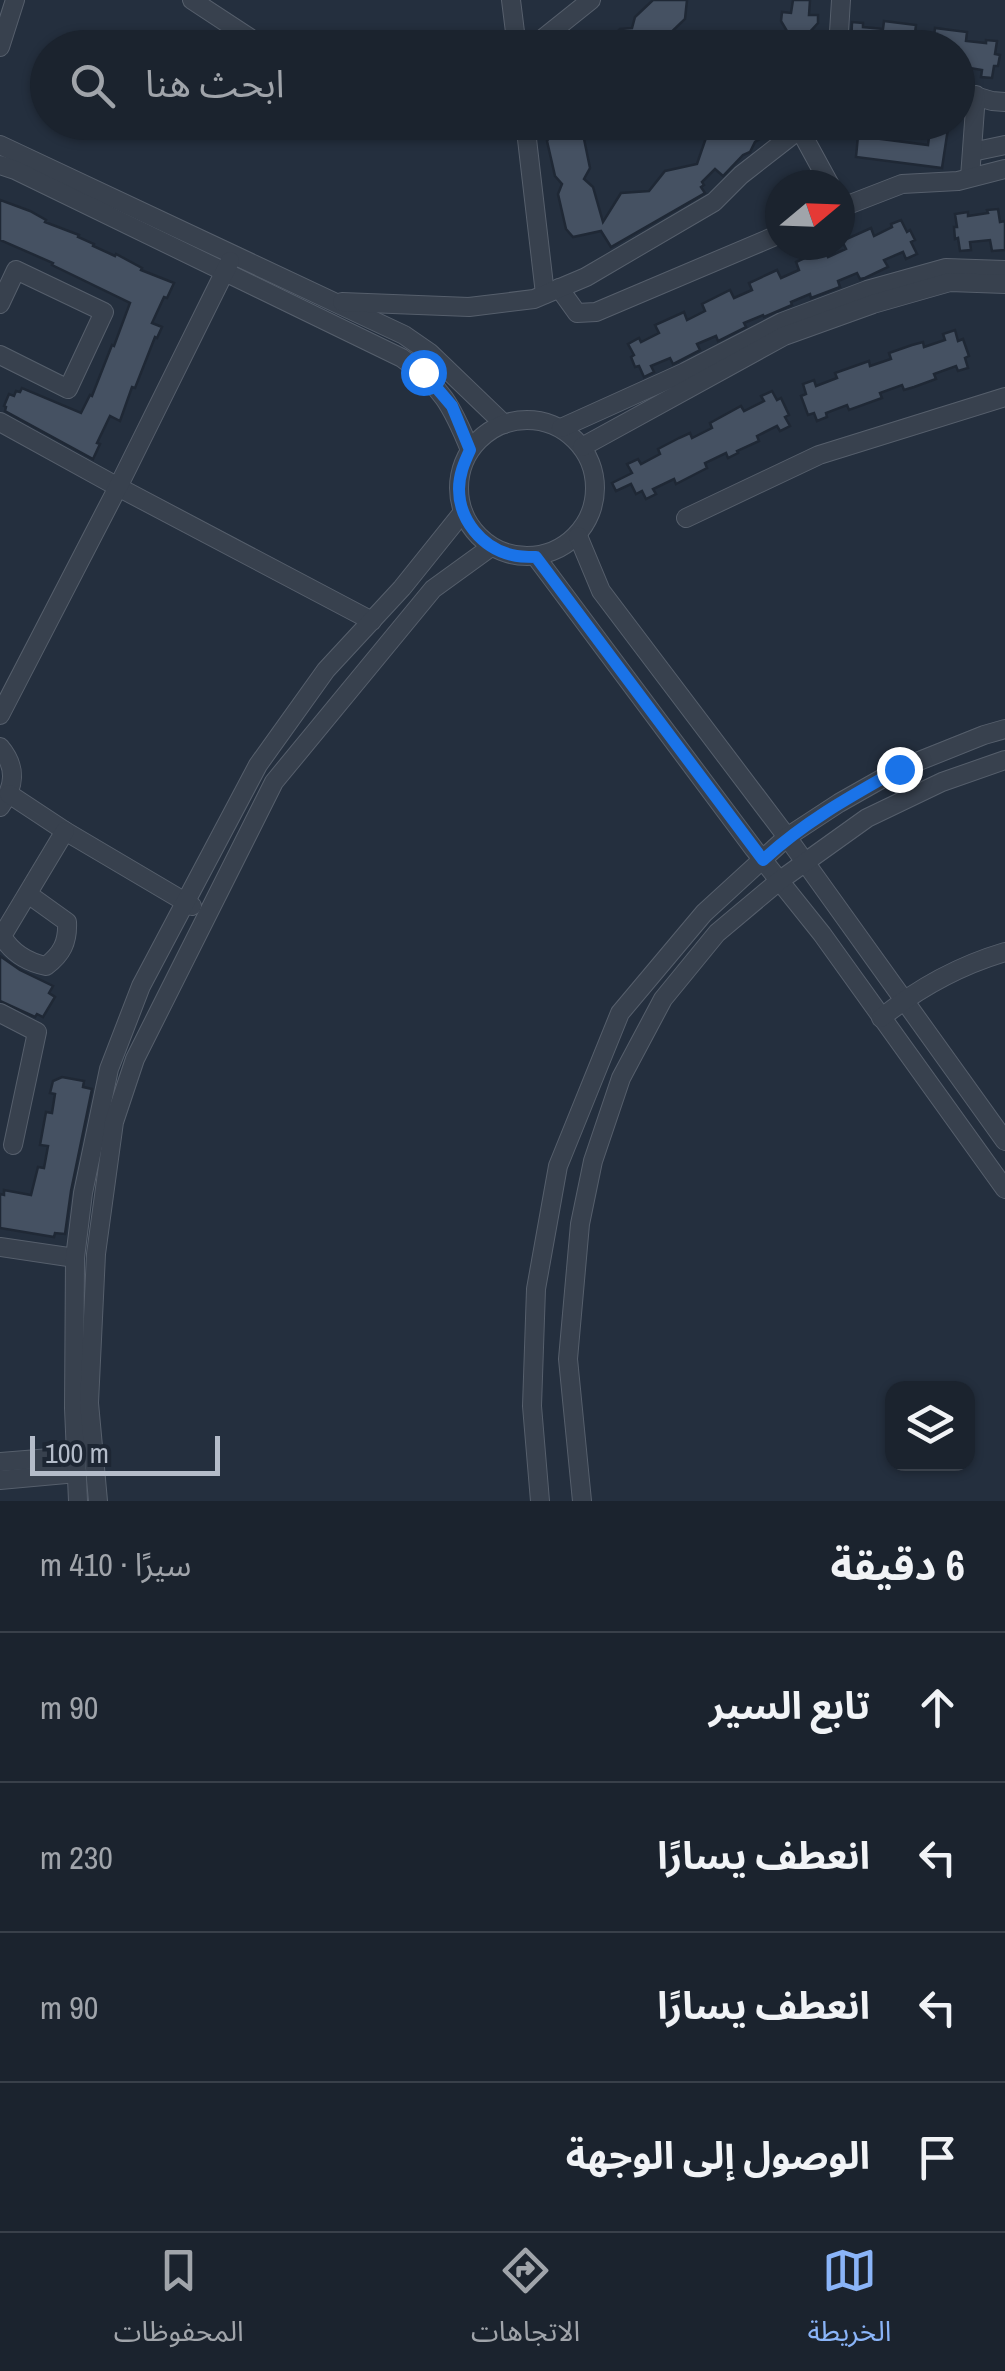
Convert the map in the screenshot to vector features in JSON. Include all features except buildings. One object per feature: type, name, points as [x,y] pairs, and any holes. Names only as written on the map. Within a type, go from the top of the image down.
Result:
[{"type":"street","points":[[0,47],[15,0]]},
{"type":"street","points":[[192,0],[237,30]]},
{"type":"street","points":[[512,0],[514,30]]},
{"type":"street","points":[[553,30],[590,0]]},
{"type":"street","points":[[839,30],[841,0]]},
{"type":"street","points":[[975,96],[1005,102]]},
{"type":"street","points":[[528,140],[552,291],[577,313],[596,312],[765,240]]},
{"type":"street","points":[[332,302],[468,307],[534,299],[586,276],[714,202],[741,175],[787,140]]},
{"type":"street","points":[[811,140],[824,170]]},
{"type":"street","points":[[970,177],[971,140]]},
{"type":"street","points":[[0,145],[402,358],[423,372],[452,406],[470,450]]},
{"type":"street","points":[[972,152],[1005,146]]},
{"type":"street","points":[[0,164],[229,263],[380,322],[430,353],[504,424]]},
{"type":"street","points":[[855,201],[895,186],[946,182],[1005,169]]},
{"type":"street","points":[[0,715],[229,263]]},
{"type":"street","points":[[561,428],[685,372],[782,322],[867,290],[946,268],[1005,270]]},
{"type":"street","points":[[0,304],[16,270],[104,312],[68,390],[0,355]]},
{"type":"street","points":[[582,446],[784,336],[950,282],[1005,284]]},
{"type":"street","points":[[686,518],[819,455],[1005,397]]},
{"type":"street","points":[[543,421],[561,428],[582,446],[593,468],[596,492],[591,515],[578,536],[559,550],[536,557],[513,556],[491,547],[474,532],[463,512],[461,470],[470,450],[485,434],[504,424],[543,421]]},
{"type":"street","points":[[0,422],[372,621]]},
{"type":"street","points":[[78,1501],[75,1258],[83,1194],[109,1068],[141,986],[258,765],[326,670],[402,588],[463,512]]},
{"type":"street","points":[[578,536],[601,591],[788,837],[1005,1139]]},
{"type":"street","points":[[98,1501],[89,1403],[96,1254],[114,1122],[135,1059],[274,782],[433,590],[491,547]]},
{"type":"street","points":[[536,557],[822,934],[1005,1189]]},
{"type":"street","points":[[540,1501],[532,1406],[536,1289],[558,1166],[620,1013],[704,913],[788,837],[899,769],[1005,729]]},
{"type":"street","points":[[0,747],[12,769],[13,783],[4,801],[207,913]]},
{"type":"street","points":[[582,1501],[568,1360],[580,1224],[593,1161],[621,1078],[663,999],[717,933],[779,880],[867,818],[942,782],[1005,760]]},
{"type":"street","points":[[28,894],[65,832]]},
{"type":"street","points":[[881,1018],[939,980],[1005,952]]},
{"type":"street","points":[[0,1013],[37,1032],[13,1146]]},
{"type":"street","points":[[0,1247],[75,1258]]},
{"type":"street","points":[[0,1462],[76,1465]]},
{"type":"street","points":[[0,1480],[76,1465]]},
{"type":"route","points":[[423,372],[452,406],[470,450],[461,470],[459,491],[463,512],[474,532],[491,547],[513,556],[536,557],[763,860],[788,837],[899,769]]}]
